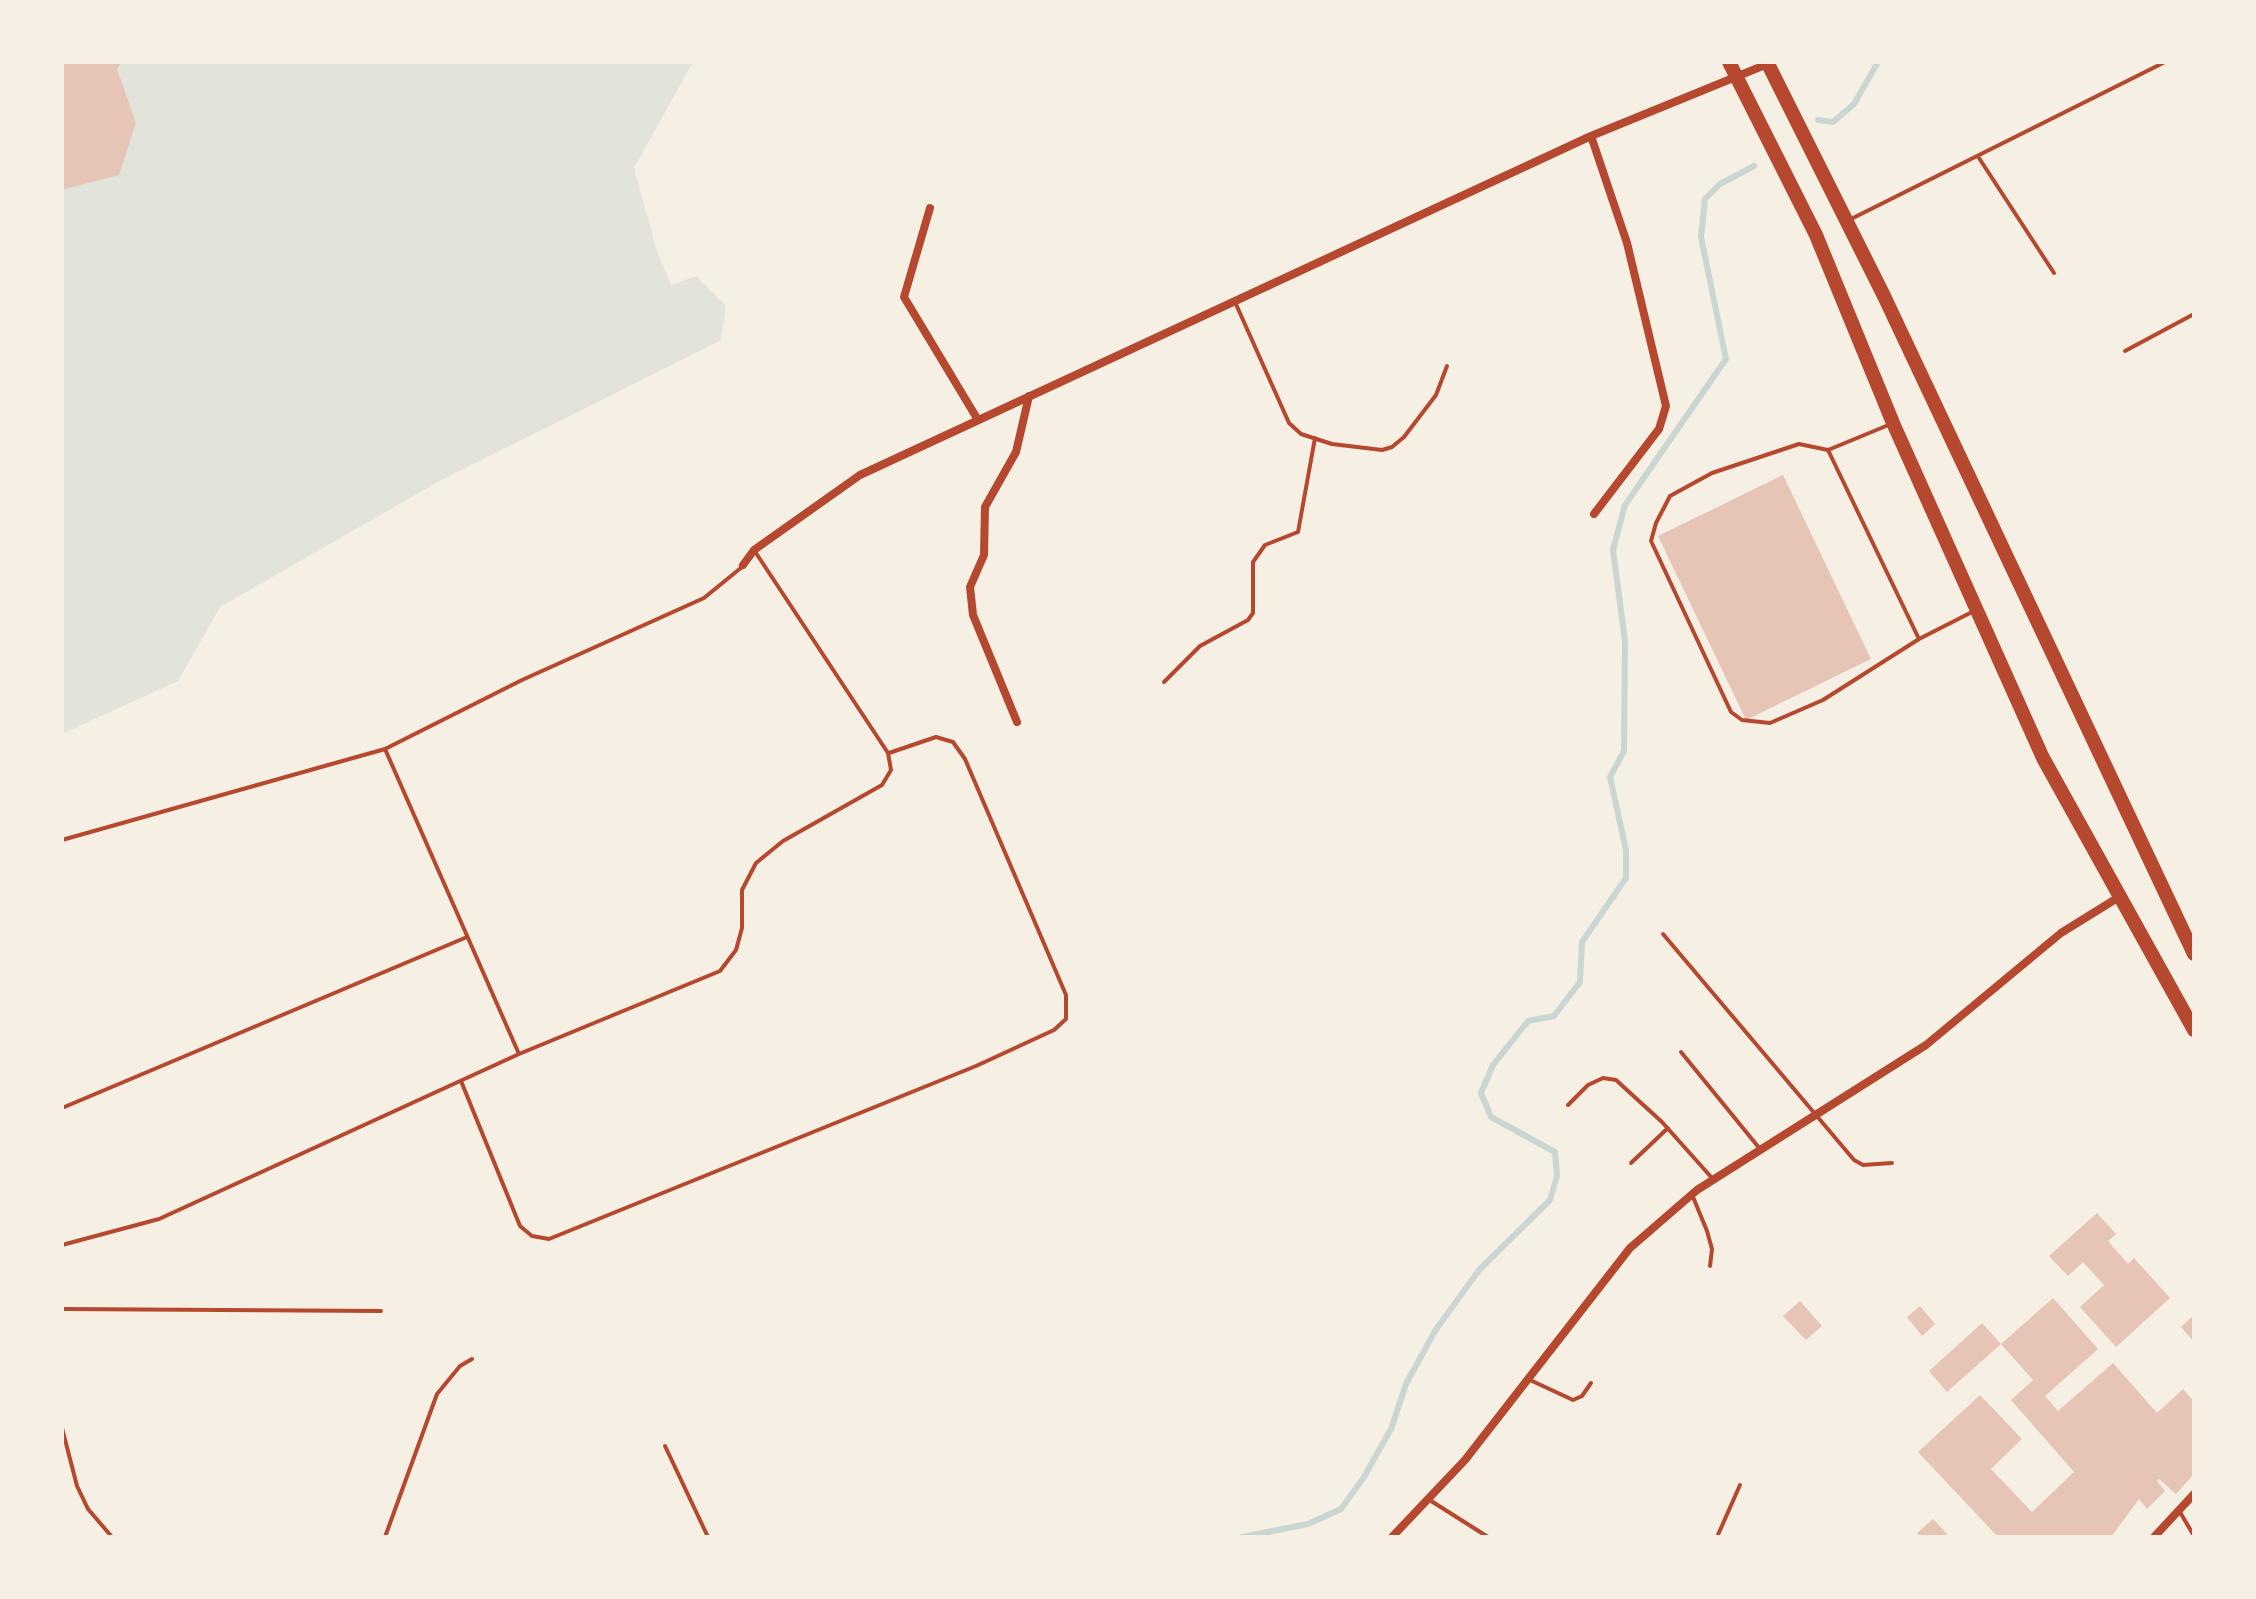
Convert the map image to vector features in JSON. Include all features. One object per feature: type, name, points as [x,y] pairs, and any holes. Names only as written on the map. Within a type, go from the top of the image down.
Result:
[{"type":"main road","points":[[1729,62],[1816,235],[1893,423],[2043,758],[2119,897],[2173,986],[2194,1030]]},
{"type":"main road","points":[[1769,63],[1812,158],[1884,296],[2194,954]]},
{"type":"street","points":[[743,565],[754,550],[860,475],[1591,136],[1737,79],[1769,63]]},
{"type":"street","points":[[1591,136],[1627,243],[1666,406],[1659,429],[1594,514]]},
{"type":"street","points":[[930,208],[904,297],[978,420]]},
{"type":"street","points":[[1017,722],[973,615],[970,587],[984,555],[985,507],[1016,452],[1029,396]]},
{"type":"street","points":[[1392,1537],[1465,1460],[1630,1248],[1691,1195],[1926,1045],[2061,933],[2119,897]]},
{"type":"street","points":[[2154,1537],[2194,1494]]},
{"type":"lane","points":[[1845,222],[1979,158],[2165,62]]},
{"type":"lane","points":[[1979,158],[2054,273]]},
{"type":"lane","points":[[1234,299],[1282,413],[1301,434],[1366,449],[1392,447],[1404,437],[1436,395],[1447,366]]},
{"type":"lane","points":[[2125,351],[2194,314]]},
{"type":"lane","points":[[1893,423],[1828,450],[1799,444],[1712,473],[1670,496],[1651,541],[1731,712],[1742,720],[1770,723],[1823,700],[1919,639],[1978,609]]},
{"type":"lane","points":[[1164,682],[1200,646],[1248,620],[1253,613],[1253,562],[1265,545],[1298,532],[1315,438]]},
{"type":"lane","points":[[1828,450],[1919,639]]},
{"type":"lane","points":[[62,1245],[159,1219],[519,1054],[720,971],[736,950],[742,928],[742,890],[756,863],[783,841],[882,785],[891,770],[888,753],[754,550]]},
{"type":"lane","points":[[62,840],[185,802],[385,749],[522,680],[704,598],[732,578],[743,565]]},
{"type":"lane","points":[[461,1081],[520,1226],[532,1236],[549,1239],[976,1066],[1054,1030],[1066,1019],[1066,995],[965,759],[953,742],[936,737],[888,753]]},
{"type":"lane","points":[[385,749],[519,1054]]},
{"type":"lane","points":[[1663,934],[1854,1160],[1863,1165],[1892,1163]]},
{"type":"lane","points":[[62,1108],[467,937]]},
{"type":"lane","points":[[1681,1052],[1762,1151]]},
{"type":"lane","points":[[1568,1105],[1588,1085],[1603,1078],[1616,1080],[1668,1128],[1713,1180]]},
{"type":"lane","points":[[1631,1163],[1668,1128]]},
{"type":"lane","points":[[1691,1195],[1712,1249],[1710,1266]]},
{"type":"lane","points":[[62,1309],[381,1311]]},
{"type":"lane","points":[[385,1537],[437,1394],[472,1359]]},
{"type":"lane","points":[[1528,1379],[1573,1400],[1582,1396],[1591,1383]]},
{"type":"lane","points":[[62,1428],[77,1486],[88,1509],[112,1537]]},
{"type":"lane","points":[[665,1446],[708,1537]]},
{"type":"lane","points":[[1717,1537],[1740,1485]]},
{"type":"lane","points":[[1428,1499],[1488,1537]]},
{"type":"lane","points":[[2179,1510],[2194,1536]]},
{"type":"shaded area","points":[[62,62],[693,62],[634,168],[657,251],[671,285],[696,276],[726,306],[721,340],[438,482],[220,607],[178,681],[62,734]]},
{"type":"building","points":[[62,62],[122,62],[117,69],[136,123],[119,175],[62,190]]},
{"type":"building","points":[[1783,475],[1871,659],[1746,720],[1658,536]]},
{"type":"building","points":[[2097,1213],[2116,1234],[2108,1241],[2128,1264],[2134,1258],[2170,1298],[2116,1347],[2080,1307],[2104,1285],[2083,1262],[2068,1276],[2049,1256]]},
{"type":"building","points":[[2053,1298],[2098,1349],[2045,1396],[2058,1411],[2113,1363],[2157,1413],[2183,1389],[2194,1402],[2194,1474],[2176,1494],[2159,1479],[2157,1481],[2165,1491],[2147,1509],[2139,1499],[2111,1537],[1998,1537],[1918,1452],[1980,1395],[2022,1439],[1991,1469],[2032,1512],[2074,1472],[2011,1400],[2033,1380],[2001,1344]]},
{"type":"building","points":[[1800,1301],[1822,1326],[1806,1340],[1783,1316]]},
{"type":"building","points":[[1920,1306],[1935,1324],[1922,1336],[1907,1317]]},
{"type":"building","points":[[2194,1315],[2194,1342],[2181,1327]]},
{"type":"building","points":[[1982,1323],[2001,1344],[1947,1392],[1929,1371]]},
{"type":"building","points":[[1933,1519],[1950,1537],[1921,1537],[1917,1533]]},
{"type":"waterway","points":[[1818,120],[1833,122],[1854,104],[1878,62]]},
{"type":"waterway","points":[[1242,1537],[1308,1524],[1341,1509],[1364,1477],[1391,1429],[1406,1384],[1435,1331],[1479,1270],[1550,1200],[1557,1176],[1555,1152],[1491,1117],[1481,1093],[1493,1065],[1528,1021],[1554,1016],[1580,982],[1582,942],[1626,878],[1626,850],[1610,777],[1624,751],[1625,641],[1613,550],[1625,505],[1726,359],[1701,237],[1705,199],[1720,184],[1754,166]]}]
